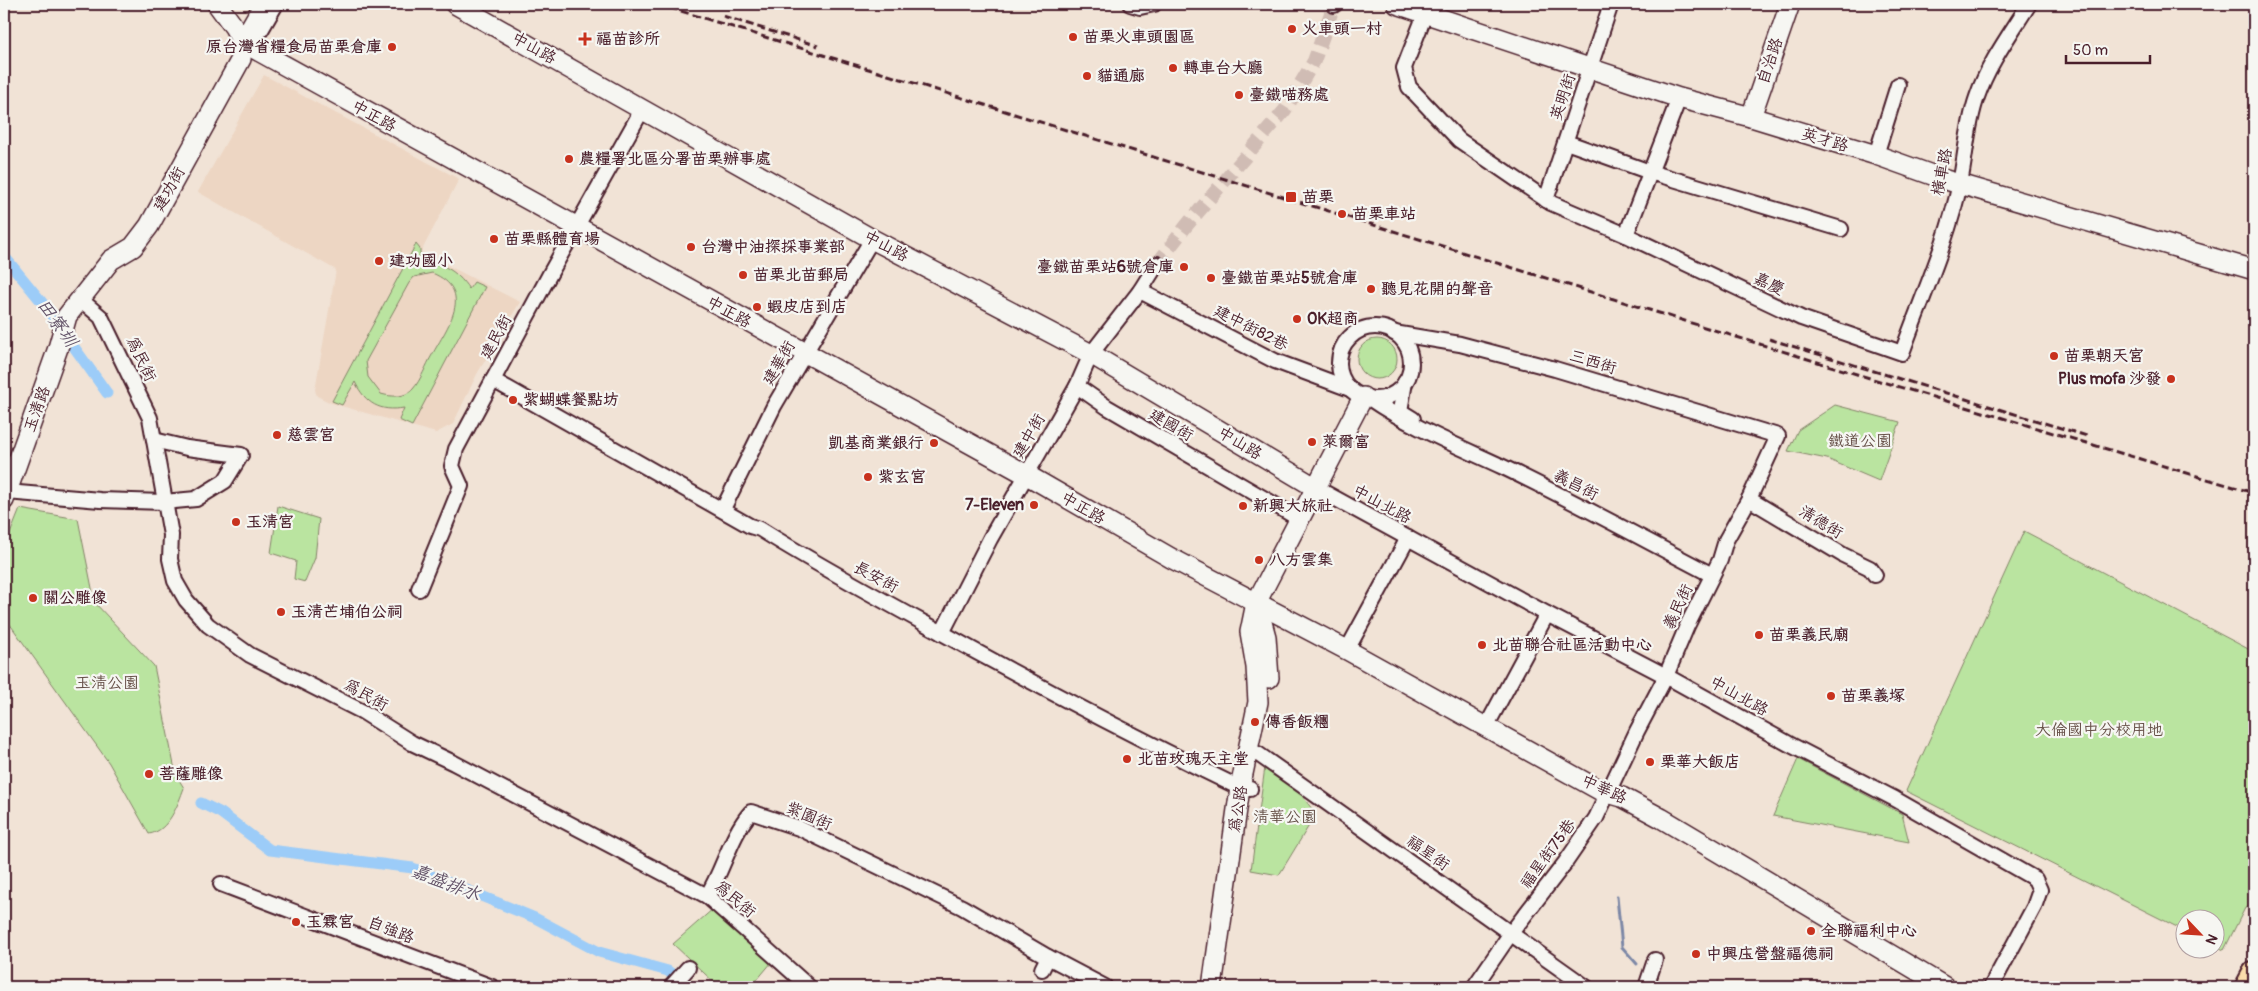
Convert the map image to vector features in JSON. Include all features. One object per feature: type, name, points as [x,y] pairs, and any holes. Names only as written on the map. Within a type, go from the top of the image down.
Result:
[{"type":"main road","points":[[2246,987],[2254,972]]},
{"type":"street","points":[[217,4],[234,27],[242,42]]},
{"type":"street","points":[[242,42],[243,23],[254,4]]},
{"type":"street","name":"建功街","points":[[66,316],[111,260],[133,247],[149,226],[241,59],[242,42],[264,4]]},
{"type":"street","points":[[242,42],[261,30],[276,4]]},
{"type":"street","name":"中山路","points":[[455,4],[872,239],[1091,354],[1318,489]]},
{"type":"street","points":[[1130,4],[1140,7],[1154,4]]},
{"type":"street","name":"英才路","points":[[1397,4],[1428,9],[1679,98],[1876,155],[1946,180],[1960,182],[2254,270]]},
{"type":"street","name":"英明街","points":[[1546,200],[1612,4]]},
{"type":"street","name":"自治路","points":[[1751,118],[1790,4]]},
{"type":"street","name":"橫車路","points":[[1902,353],[1945,234],[1960,182],[1966,140],[1977,96],[1992,65],[2029,4]]},
{"type":"street","name":"嘉慶","points":[[1428,9],[1404,68],[1409,87],[1459,140],[1546,200],[1626,235],[1801,318],[1902,353]]},
{"type":"street","name":"中正路","points":[[242,42],[804,354],[1027,475],[1171,558],[1256,603]]},
{"type":"street","points":[[1876,155],[1898,85]]},
{"type":"street","points":[[1626,235],[1679,98]]},
{"type":"street","name":"建民街","points":[[419,589],[461,486],[452,466],[456,449],[576,226],[642,110]]},
{"type":"street","points":[[1566,142],[1650,172],[1841,229]]},
{"type":"street","name":"建華街","points":[[724,509],[774,406],[872,239]]},
{"type":"street","name":"建中街","points":[[942,633],[1077,386],[1091,354],[1140,290],[1157,264]]},
{"type":"street","name":"建中街82巷","points":[[1140,290],[1275,362],[1361,395],[1390,413],[1422,429]]},
{"type":"street","name":"為民街","points":[[80,298],[102,317],[150,418],[171,535],[170,559],[175,581],[186,600],[208,625],[250,655],[362,712],[412,744],[454,763],[707,896],[809,987]]},
{"type":"street","name":"玉清路","points":[[5,496],[58,348],[66,316]]},
{"type":"street","points":[[1405,382],[1389,396],[1361,395],[1340,369],[1341,352],[1350,338],[1359,331],[1371,327],[1383,328],[1403,340],[1411,361],[1400,411],[1413,418],[1422,429]]},
{"type":"street","name":"三西街","points":[[1394,333],[1460,344],[1555,368],[1778,436]]},
{"type":"street","name":"長安街","points":[[493,380],[760,529],[822,568],[1145,742],[1245,788]]},
{"type":"street","name":"建國街","points":[[1077,386],[1107,408],[1300,520]]},
{"type":"street","points":[[1256,603],[1318,489],[1361,395]]},
{"type":"street","name":"義昌街","points":[[1422,429],[1504,468],[1712,575]]},
{"type":"street","name":"義民街","points":[[1609,793],[1720,560],[1726,540],[1749,499],[1778,436]]},
{"type":"street","points":[[5,496],[164,502],[196,499],[225,481],[241,455],[186,448],[154,440]]},
{"type":"street","name":"中山北路","points":[[1318,489],[1899,802],[2035,879],[2040,890],[2034,907],[1991,987]]},
{"type":"street","name":"清德街","points":[[1749,499],[1843,555],[1870,568],[1875,575]]},
{"type":"street","points":[[1347,650],[1408,538]]},
{"type":"street","name":"中華路","points":[[1256,603],[1347,650],[1609,793],[1622,797],[1734,860],[1945,987]]},
{"type":"street","name":"為公路","points":[[1212,987],[1245,788],[1269,676],[1266,637],[1256,603]]},
{"type":"street","points":[[1486,727],[1547,614]]},
{"type":"street","name":"福星街","points":[[1253,753],[1586,987]]},
{"type":"street","name":"為公路","points":[[1222,987],[1245,788]]},
{"type":"street","name":"福星街75巷","points":[[1474,987],[1511,933],[1565,863],[1596,818],[1609,793]]},
{"type":"street","name":"紫園街","points":[[707,896],[716,882],[739,825],[751,812],[799,828],[938,896],[1045,963],[1105,987]]},
{"type":"street","name":"自強路","points":[[221,884],[492,987]]},
{"type":"street","points":[[1646,987],[1655,960]]},
{"type":"street","points":[[671,987],[688,968]]},
{"type":"shaded area","name":"建功國小","points":[[264,75],[459,179],[421,252],[520,302],[477,374],[453,424],[436,433],[331,403],[317,396],[315,390],[336,270],[198,192]]},
{"type":"green space","points":[[416,244],[420,249],[420,261],[436,264],[454,272],[469,289],[474,282],[485,287],[412,426],[399,420],[404,408],[388,409],[375,405],[364,396],[355,382],[342,405],[332,401]],"holes":[[[432,273],[445,281],[453,289],[455,299],[454,310],[445,333],[418,381],[413,389],[406,394],[394,396],[381,394],[368,377],[366,361],[409,283],[414,277]]]},
{"type":"green space","points":[[1381,339],[1388,342],[1394,348],[1397,359],[1396,367],[1388,376],[1381,379],[1373,379],[1366,376],[1358,367],[1357,355],[1360,348],[1369,340]]},
{"type":"green space","name":"鐵道公園","points":[[1835,405],[1900,422],[1879,481],[1827,459],[1788,451],[1798,430]]},
{"type":"green space","points":[[278,506],[319,519],[315,558],[305,582],[294,579],[296,561],[271,553]]},
{"type":"green space","name":"玉清公園","points":[[20,509],[78,519],[95,603],[154,666],[176,775],[184,788],[172,816],[156,832],[149,834],[109,763],[4,616],[4,549]]},
{"type":"green space","name":"大倫國中分校用地","points":[[2024,531],[2254,652],[2254,905],[2245,908],[2226,946],[2226,908],[2176,908],[2176,926],[1906,791]]},
{"type":"green space","points":[[1798,759],[1902,814],[1909,842],[1773,816]]},
{"type":"green space","name":"清華公園","points":[[1265,767],[1295,787],[1316,814],[1279,875],[1251,870]]},
{"type":"green space","points":[[714,908],[772,962],[751,987],[719,987],[673,944]]},
{"type":"waterway","name":"田寮圳","points":[[4,256],[41,301],[107,393]]},
{"type":"waterway","name":"嘉盛排水","points":[[201,803],[221,813],[270,850],[413,868],[535,918],[599,952],[668,971],[687,987]]},
{"type":"waterway","points":[[1617,897],[1622,947],[1637,964]]},
{"type":"waterway","points":[[1689,984],[1700,987]]},
{"type":"tunnel","points":[[1157,264],[1187,225],[1285,110],[1314,61],[1334,5]]},
{"type":"railway","points":[[658,4],[1876,380],[2254,493]]},
{"type":"railway","points":[[723,16],[818,46]]},
{"type":"railway","points":[[1769,339],[2087,436]]},
{"type":"place","name":"火車頭一村","points":[[1292,29]]},
{"type":"place","name":"苗栗火車頭園區","points":[[1073,37]]},
{"type":"place","name":"福苗診所","points":[[585,39]]},
{"type":"place","name":"原台灣省糧食局苗栗倉庫","points":[[392,47]]},
{"type":"place","name":"轉車台大廳","points":[[1173,68]]},
{"type":"place","name":"貓通廊","points":[[1087,76]]},
{"type":"place","name":"臺鐵喵務處","points":[[1239,95]]},
{"type":"place","name":"農糧署北區分署苗栗辦事處","points":[[569,159]]},
{"type":"place","name":"苗栗","points":[[1291,197]]},
{"type":"place","name":"苗栗車站","points":[[1342,214]]},
{"type":"place","name":"苗栗縣體育場","points":[[494,239]]},
{"type":"place","name":"台灣中油探採事業部","points":[[691,247]]},
{"type":"place","name":"建功國小","points":[[379,261]]},
{"type":"place","name":"臺鐵苗栗站6號倉庫","points":[[1184,267]]},
{"type":"place","name":"苗栗北苗郵局","points":[[743,275]]},
{"type":"place","name":"臺鐵苗栗站5號倉庫","points":[[1211,278]]},
{"type":"place","name":"聽見花開的聲音","points":[[1371,289]]},
{"type":"place","name":"蝦皮店到店","points":[[757,307]]},
{"type":"place","name":"OK超商","points":[[1297,319]]},
{"type":"place","name":"苗栗朝天宮","points":[[2054,356]]},
{"type":"place","name":"Plus mofa 沙發","points":[[2171,379]]},
{"type":"place","name":"紫蝴蝶餐點坊","points":[[513,400]]},
{"type":"place","name":"慈雲宮","points":[[277,435]]},
{"type":"place","name":"萊爾富","points":[[1312,442]]},
{"type":"place","name":"凱基商業銀行","points":[[934,443]]},
{"type":"place","name":"紫玄宮","points":[[868,477]]},
{"type":"place","name":"7-Eleven","points":[[1034,505]]},
{"type":"place","name":"新興大旅社","points":[[1243,506]]},
{"type":"place","name":"玉清宮","points":[[236,522]]},
{"type":"place","name":"八方雲集","points":[[1259,560]]},
{"type":"place","name":"關公雕像","points":[[33,598]]},
{"type":"place","name":"玉清芒埔伯公祠","points":[[281,612]]},
{"type":"place","name":"苗栗義民廟","points":[[1759,635]]},
{"type":"place","name":"北苗聯合社區活動中心","points":[[1482,645]]},
{"type":"place","name":"苗栗義塚","points":[[1831,696]]},
{"type":"place","name":"傳香飯糰","points":[[1255,722]]},
{"type":"place","name":"北苗玫瑰天主堂","points":[[1127,759]]},
{"type":"place","name":"栗華大飯店","points":[[1650,762]]},
{"type":"place","name":"菩薩雕像","points":[[149,774]]},
{"type":"place","name":"玉霖宮","points":[[296,922]]},
{"type":"place","name":"全聯福利中心","points":[[1811,931]]},
{"type":"place","name":"中興庒營盤福德祠","points":[[1696,954]]}]
